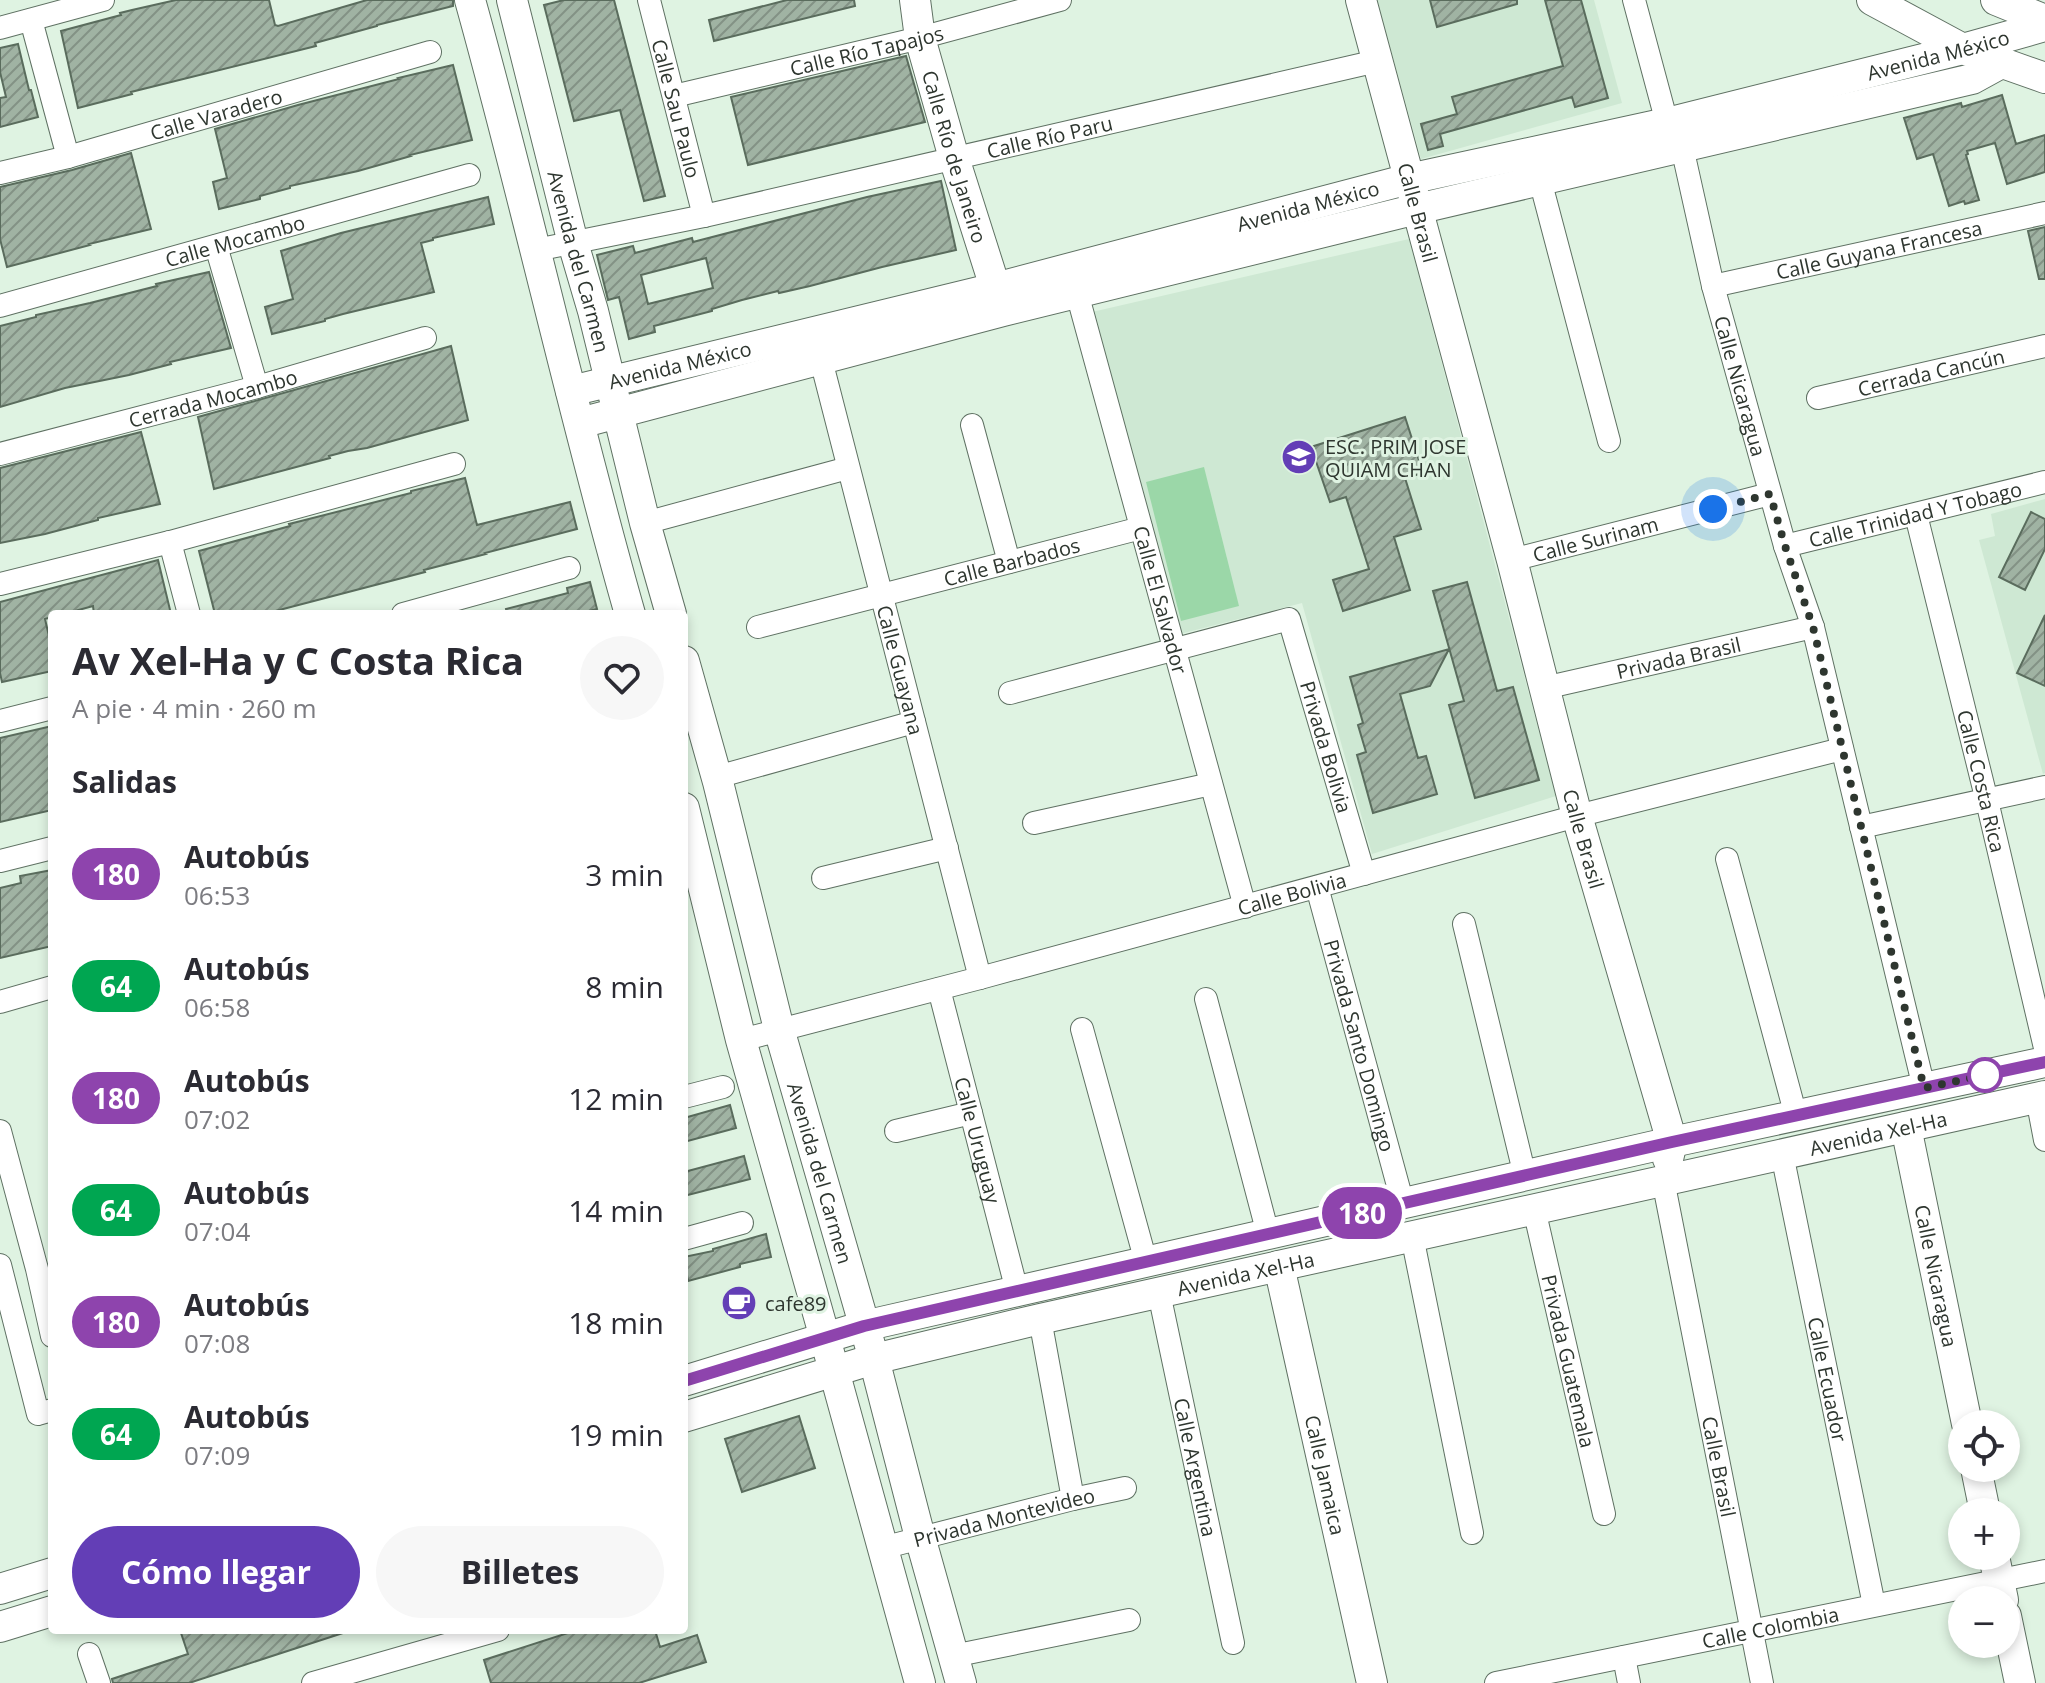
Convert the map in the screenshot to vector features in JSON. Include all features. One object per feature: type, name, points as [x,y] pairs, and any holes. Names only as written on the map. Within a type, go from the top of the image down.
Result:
[{"type":"street","points":[[0,28],[103,0]]},
{"type":"street","name":"Avenida del Carmen","points":[[470,0],[629,610]]},
{"type":"street","name":"Avenida del Carmen","points":[[512,0],[670,610]]},
{"type":"street","name":"Calle Sau Paulo","points":[[649,0],[704,216]]},
{"type":"street","name":"Calle Río de Janeiro","points":[[915,0],[920,38],[999,299]]},
{"type":"street","name":"Calle Río Tapajos","points":[[674,96],[920,38],[1060,0]]},
{"type":"street","name":"Calle Brasil","points":[[1361,0],[1512,560],[1577,816],[1672,1142],[1663,1180],[1762,1683]]},
{"type":"street","name":"Calle Nicaragua","points":[[1634,0],[1674,135],[1770,494],[1813,627],[1924,1088]]},
{"type":"street","points":[[1872,0],[1963,49],[2045,78]]},
{"type":"street","points":[[1996,0],[2045,23]]},
{"type":"street","points":[[31,20],[68,157]]},
{"type":"street","name":"Avenida México","points":[[571,391],[999,299],[1077,293],[1540,180],[1674,135],[2045,23]]},
{"type":"street","name":"Calle Varadero","points":[[0,173],[68,157],[430,52]]},
{"type":"street","name":"Calle Río Paru","points":[[536,250],[704,216],[1377,61]]},
{"type":"street","name":"Avenida México","points":[[580,423],[821,360],[999,299],[1409,179],[1674,135],[1972,79],[2003,62]]},
{"type":"street","name":"Calle Mocambo","points":[[0,306],[469,175]]},
{"type":"street","points":[[1540,180],[1609,441]]},
{"type":"street","name":"Calle Guyana Francesa","points":[[1713,286],[2045,213]]},
{"type":"street","points":[[216,246],[257,387]]},
{"type":"street","name":"Calle El Salvador","points":[[1077,293],[1245,907]]},
{"type":"street","name":"Cerrada Mocambo","points":[[0,454],[257,387],[425,338]]},
{"type":"street","name":"Cerrada Cancún","points":[[1818,398],[2045,346]]},
{"type":"street","name":"Calle Guayana","points":[[821,360],[980,978]]},
{"type":"street","points":[[972,425],[1009,562]]},
{"type":"street","points":[[0,584],[170,542],[454,464]]},
{"type":"street","points":[[645,523],[848,468]]},
{"type":"street","name":"Calle Trinidad Y Tobago","points":[[1785,546],[2045,482]]},
{"type":"street","name":"Calle Surinam","points":[[1512,560],[1770,494]]},
{"type":"street","name":"Calle Costa Rica","points":[[1916,515],[2045,1048]]},
{"type":"street","name":"Calle Barbados","points":[[758,627],[1141,528]]},
{"type":"street","points":[[170,542],[188,610]]},
{"type":"street","points":[[417,610],[569,568]]},
{"type":"street","name":"Privada Bolivia","points":[[1175,651],[1289,619],[1364,874]]},
{"type":"street","name":"Privada Brasil","points":[[1544,688],[1813,627]]},
{"type":"street","points":[[1010,693],[1175,651]]},
{"type":"street","name":"Avenida del Carmen","points":[[688,675],[717,777],[779,1029],[874,1359],[957,1670]]},
{"type":"street","points":[[0,721],[48,709]]},
{"type":"street","points":[[717,777],[914,722]]},
{"type":"street","name":"Calle Bolivia","points":[[741,1040],[1577,816],[1842,749]]},
{"type":"street","points":[[1034,823],[1211,784]]},
{"type":"street","points":[[1861,827],[2045,787]]},
{"type":"street","name":"Avenida del Carmen","points":[[688,824],[741,1040],[920,1683]]},
{"type":"street","points":[[823,878],[947,848]]},
{"type":"street","points":[[0,861],[48,849]]},
{"type":"street","points":[[1727,859],[1796,1116]]},
{"type":"street","name":"Privada Santo Domingo","points":[[1317,887],[1403,1204]]},
{"type":"street","points":[[1464,924],[1525,1176]]},
{"type":"street","points":[[0,1002],[48,988]]},
{"type":"street","name":"Calle Uruguay","points":[[939,989],[1017,1291]]},
{"type":"street","points":[[1206,999],[1268,1234]]},
{"type":"street","points":[[1082,1029],[1146,1262]]},
{"type":"street","name":"Avenida Xel-Ha","points":[[688,1380],[864,1326],[1672,1142],[2045,1062]]},
{"type":"street","points":[[688,1096],[723,1087]]},
{"type":"street","points":[[2041,1097],[2045,1140]]},
{"type":"street","name":"Avenida Xel-Ha","points":[[688,1416],[874,1359],[1040,1319],[2041,1097]]},
{"type":"street","points":[[896,1131],[971,1113]]},
{"type":"street","name":"Calle Nicaragua","points":[[1906,1127],[1964,1410]]},
{"type":"street","points":[[0,1131],[44,1267],[48,1302]]},
{"type":"street","name":"Calle Ecuador","points":[[1782,1154],[1874,1605]]},
{"type":"street","name":"Privada Guatemala","points":[[1534,1209],[1604,1514]]},
{"type":"street","points":[[688,1238],[742,1223]]},
{"type":"street","points":[[1412,1236],[1472,1533]]},
{"type":"street","points":[[0,1265],[45,1412]]},
{"type":"street","name":"Calle Jamaica","points":[[1279,1266],[1372,1683]]},
{"type":"street","name":"Calle Argentina","points":[[1159,1293],[1233,1643]]},
{"type":"street","points":[[1040,1319],[1073,1499]]},
{"type":"street","name":"Privada Montevideo","points":[[882,1548],[1125,1488]]},
{"type":"street","name":"Calle Colombia","points":[[1499,1683],[2045,1571]]},
{"type":"street","points":[[0,1589],[48,1574]]},
{"type":"street","points":[[0,1627],[48,1612]]},
{"type":"street","points":[[957,1670],[1129,1620]]},
{"type":"street","points":[[313,1683],[484,1634]]},
{"type":"street","points":[[89,1654],[99,1683]]},
{"type":"street","points":[[1624,1657],[1629,1683]]},
{"type":"street","points":[[2015,1658],[2020,1683]]},
{"type":"shaded area","points":[[1377,0],[1594,0],[1622,103],[1421,159]]},
{"type":"shaded area","name":"ESC. PRIM JOSE QUIAM CHAN","points":[[1409,239],[1556,796],[1372,854],[1302,603],[1180,634],[1092,312]]},
{"type":"shaded area","points":[[2045,499],[2043,774],[1979,540],[1995,536],[1991,514]]},
{"type":"green space","points":[[1204,467],[1239,606],[1181,621],[1146,482]]},
{"type":"building","points":[[176,0],[269,0],[275,25],[278,26],[367,0],[453,0],[453,6],[315,43],[316,46],[78,108],[61,31]]},
{"type":"building","points":[[564,0],[614,0],[665,196],[644,201],[620,110],[574,121],[544,5]]},
{"type":"building","points":[[787,0],[854,0],[855,6],[714,41],[709,20]]},
{"type":"building","points":[[1430,0],[1517,0],[1517,4],[1437,27]]},
{"type":"building","points":[[1545,0],[1581,0],[1608,98],[1575,107],[1572,97],[1440,134],[1443,146],[1428,150],[1421,124],[1457,114],[1452,97],[1563,66]]},
{"type":"building","points":[[18,44],[38,117],[0,127],[0,98],[6,97],[0,72],[0,48]]},
{"type":"building","points":[[906,56],[925,122],[748,165],[731,97]]},
{"type":"building","points":[[453,65],[472,140],[290,186],[260,196],[260,199],[219,209],[213,182],[227,178],[215,129]]},
{"type":"building","points":[[2002,95],[2016,144],[2045,135],[2045,172],[2007,184],[1995,143],[1967,151],[1979,200],[1949,206],[1933,154],[1917,159],[1904,118],[1961,103],[1962,107]]},
{"type":"building","points":[[131,153],[151,229],[7,267],[0,239],[0,187]]},
{"type":"building","points":[[941,181],[956,250],[742,300],[654,326],[655,332],[629,339],[619,297],[608,300],[597,255],[633,246],[635,253],[692,238],[693,242]],"holes":[[[706,258],[713,288],[648,304],[641,275]]]},
{"type":"building","points":[[488,197],[494,224],[421,243],[434,292],[272,334],[265,307],[293,299],[281,251]]},
{"type":"building","points":[[2045,227],[2045,279],[2039,279],[2028,231]]},
{"type":"building","points":[[209,272],[231,348],[0,407],[0,326]]},
{"type":"building","points":[[451,346],[468,420],[214,489],[198,417]]},
{"type":"building","points":[[1405,417],[1423,473],[1405,478],[1421,529],[1394,537],[1410,590],[1343,611],[1333,580],[1369,569],[1346,497],[1330,502],[1311,447]]},
{"type":"building","points":[[141,432],[160,504],[0,543],[0,468]]},
{"type":"building","points":[[465,478],[477,525],[570,502],[577,529],[279,610],[214,610],[199,551]]},
{"type":"building","points":[[2031,512],[2045,519],[2045,549],[2025,590],[1999,577]]},
{"type":"building","points":[[158,560],[170,610],[94,610],[93,606],[78,610],[48,610],[48,618],[45,619],[48,672],[2,682],[0,602]]},
{"type":"building","points":[[590,582],[597,609],[506,610],[568,593],[567,588]]},
{"type":"building","points":[[1467,582],[1497,691],[1513,687],[1539,780],[1475,798],[1449,705],[1464,701],[1433,591]]},
{"type":"building","points":[[2045,615],[2045,686],[2017,673]]},
{"type":"building","points":[[1449,649],[1430,686],[1400,694],[1418,758],[1426,756],[1437,794],[1373,813],[1357,755],[1366,752],[1358,725],[1363,723],[1350,677]]},
{"type":"building","points":[[48,727],[48,811],[0,822],[0,738]]},
{"type":"building","points":[[48,871],[48,947],[0,958],[0,888],[21,883],[20,876]]},
{"type":"building","points":[[730,1105],[736,1128],[688,1141],[688,1117]]},
{"type":"building","points":[[744,1156],[750,1179],[688,1195],[688,1171]]},
{"type":"building","points":[[766,1234],[771,1257],[688,1281],[688,1256]]},
{"type":"building","points":[[799,1416],[815,1468],[742,1492],[725,1439]]},
{"type":"building","points":[[181,1634],[340,1634],[189,1683],[113,1683],[112,1679],[188,1654]]},
{"type":"building","points":[[565,1634],[656,1634],[660,1647],[697,1635],[706,1662],[639,1683],[491,1683],[484,1660]]},
{"type":"bus line","name":"180","points":[[688,1380],[864,1326],[1672,1142],[2045,1062]]},
{"type":"place","name":"ESC. PRIM JOSE QUIAM CHAN","points":[[1299,457]]},
{"type":"place","name":"cafe89","points":[[739,1303]]},
{"type":"route","points":[[1713,509],[1770,494],[1813,627],[1924,1088],[1985,1075]]}]
